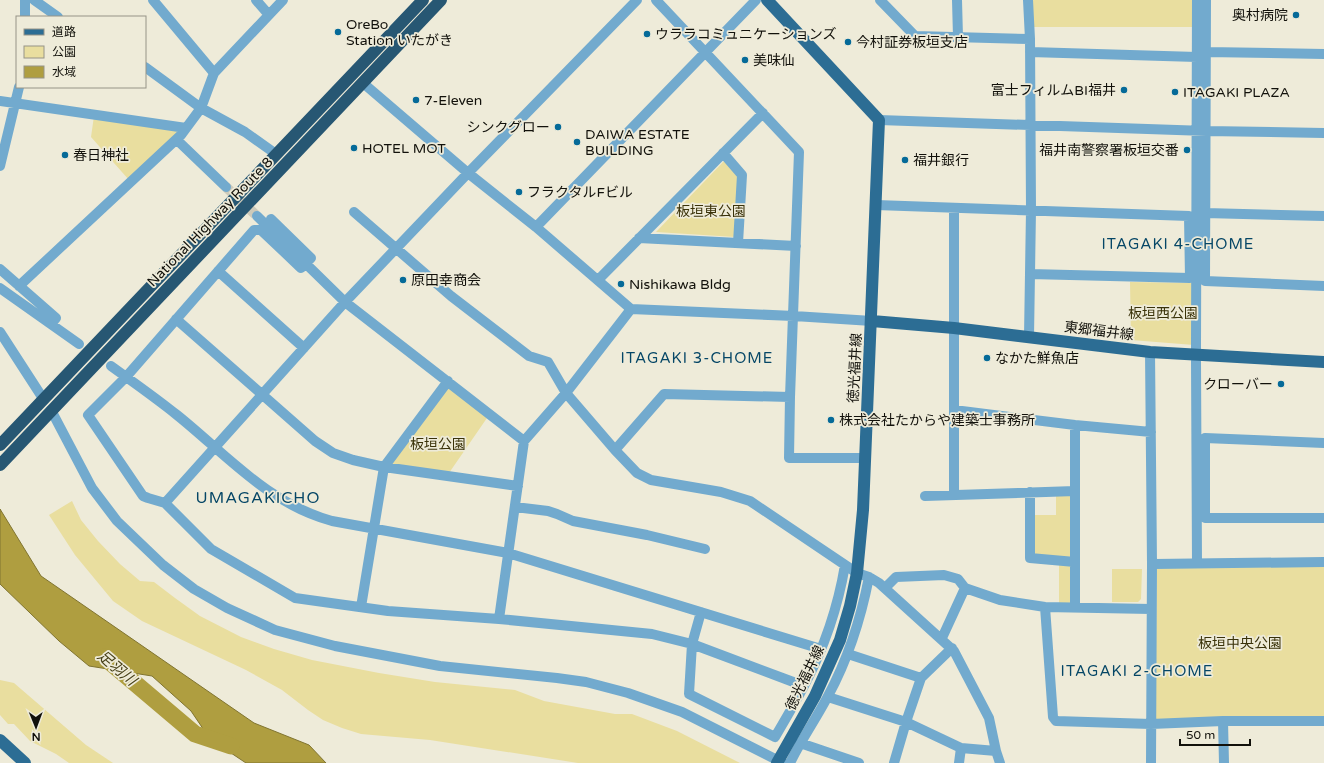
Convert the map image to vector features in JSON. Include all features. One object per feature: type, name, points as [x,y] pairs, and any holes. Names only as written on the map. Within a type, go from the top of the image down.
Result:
[{"type":"highway","name":"National Highway Route 8","points":[[0,445],[423,0]]},
{"type":"highway","name":"National Highway Route 8","points":[[0,465],[441,0]]},
{"type":"main road","points":[[767,0],[879,120]]},
{"type":"main road","name":"徳光福井線","points":[[782,760],[815,696],[840,640],[850,606],[857,573],[866,458],[879,120]]},
{"type":"main road","name":"東郷福井線","points":[[872,321],[954,328],[1150,352],[1324,362]]},
{"type":"main road","points":[[0,740],[25,763]]},
{"type":"street","points":[[25,0],[25,16]]},
{"type":"street","points":[[34,0],[57,16]]},
{"type":"street","points":[[153,0],[214,74]]},
{"type":"street","points":[[256,0],[269,15]]},
{"type":"street","points":[[19,286],[177,140],[201,108],[214,74],[283,0]]},
{"type":"street","points":[[165,503],[345,302],[468,173],[637,0]]},
{"type":"street","points":[[656,0],[799,152],[789,458],[866,458]]},
{"type":"street","points":[[536,227],[756,0]]},
{"type":"street","points":[[880,0],[915,36],[1030,39]]},
{"type":"street","points":[[889,0],[891,11]]},
{"type":"street","points":[[957,0],[958,38]]},
{"type":"street","points":[[1028,0],[1030,39],[1031,210],[1029,337]]},
{"type":"street","points":[[1197,0],[1202,54]]},
{"type":"street","points":[[1196,349],[1202,131],[1202,54],[1206,0]]},
{"type":"street","points":[[1030,52],[1324,54]]},
{"type":"street","points":[[146,68],[201,108],[245,132],[276,154]]},
{"type":"street","points":[[363,83],[468,173],[536,227],[631,309],[872,321]]},
{"type":"street","points":[[0,166],[19,88]]},
{"type":"street","points":[[0,101],[186,128]]},
{"type":"street","points":[[598,280],[763,113]]},
{"type":"street","points":[[879,120],[1202,131],[1324,133]]},
{"type":"street","points":[[1202,131],[1205,213],[1205,281],[1324,286]]},
{"type":"street","points":[[177,140],[226,187]]},
{"type":"street","points":[[723,153],[742,175],[738,243]]},
{"type":"street","points":[[876,205],[1190,216],[1190,278],[1030,274]]},
{"type":"street","points":[[954,208],[954,495]]},
{"type":"street","points":[[354,212],[451,296],[530,356],[548,362],[566,393],[637,473],[651,480],[721,492],[750,501],[857,573],[869,577],[885,588],[942,638],[954,651],[990,718],[996,752],[1000,763]]},
{"type":"street","points":[[1205,213],[1324,216]]},
{"type":"street","points":[[257,216],[345,302],[524,441]]},
{"type":"street","points":[[271,219],[311,258],[306,264],[301,268],[261,230],[254,230],[126,377],[88,415],[142,496],[165,503],[211,549],[295,598],[388,611],[499,619],[652,634],[692,644],[804,686]]},
{"type":"street","points":[[639,238],[796,246]]},
{"type":"street","points":[[0,269],[56,318],[51,324]]},
{"type":"street","points":[[218,271],[304,348]]},
{"type":"street","points":[[0,288],[79,344]]},
{"type":"street","points":[[499,619],[524,441],[566,393],[631,309]]},
{"type":"street","points":[[176,318],[315,441],[333,453],[352,460],[384,467],[518,486]]},
{"type":"street","points":[[0,332],[44,400]]},
{"type":"street","points":[[1150,352],[1151,763]]},
{"type":"street","points":[[1196,361],[1197,563]]},
{"type":"street","points":[[111,366],[177,415],[258,484],[291,505],[325,519],[508,553],[821,649]]},
{"type":"street","points":[[361,607],[384,467],[448,381]]},
{"type":"street","points":[[615,450],[664,394],[790,397]]},
{"type":"street","points":[[51,410],[92,488],[117,521],[163,565],[194,589],[227,608],[275,630],[335,646],[440,666],[586,682],[628,693],[682,712],[782,760],[800,744],[828,697],[848,654],[862,609],[869,577]]},
{"type":"street","points":[[954,410],[1075,425],[1150,432]]},
{"type":"street","points":[[1075,425],[1075,608]]},
{"type":"street","points":[[1324,443],[1205,438],[1205,518],[1324,518]]},
{"type":"street","points":[[925,496],[1075,491]]},
{"type":"street","points":[[1030,492],[1030,558],[1075,562]]},
{"type":"street","points":[[515,506],[552,512],[573,521],[647,535],[705,549]]},
{"type":"street","points":[[1154,564],[1324,562]]},
{"type":"street","points":[[702,612],[692,644],[689,694],[775,737],[804,686],[828,632],[835,612],[845,565]]},
{"type":"street","points":[[885,588],[896,577],[944,575],[958,579],[965,588],[1000,600],[1045,607],[1151,609]]},
{"type":"street","points":[[942,638],[965,588]]},
{"type":"street","points":[[1045,607],[1053,717],[1056,721],[1151,724],[1223,721],[1324,721]]},
{"type":"street","points":[[894,763],[921,678],[952,648]]},
{"type":"street","points":[[848,654],[921,678]]},
{"type":"street","points":[[828,697],[906,722],[961,748],[996,752]]},
{"type":"street","points":[[1223,721],[1224,763]]},
{"type":"street","points":[[800,744],[859,763]]},
{"type":"street","points":[[0,745],[11,750]]},
{"type":"street","points":[[959,763],[961,748]]},
{"type":"green space","points":[[1028,0],[1192,0],[1192,27],[1029,27]]},
{"type":"green space","points":[[94,116],[180,130],[129,180],[91,137]]},
{"type":"green space","name":"板垣東公園","points":[[724,161],[738,175],[735,237],[656,232]]},
{"type":"green space","name":"板垣西公園","points":[[1130,282],[1194,283],[1194,345],[1131,340]]},
{"type":"green space","name":"板垣公園","points":[[449,387],[487,418],[449,473],[389,464]]},
{"type":"green space","points":[[1056,495],[1072,495],[1071,558],[1032,554],[1033,515],[1056,515]]},
{"type":"green space","points":[[72,501],[81,520],[98,541],[120,564],[140,581],[154,582],[200,616],[241,637],[274,649],[312,660],[435,682],[515,690],[544,701],[615,714],[632,714],[677,731],[740,763],[578,763],[430,740],[361,734],[342,728],[323,720],[282,690],[246,670],[142,621],[113,601],[75,555],[49,515]]},
{"type":"green space","points":[[1059,562],[1071,564],[1071,604],[1059,603]]},
{"type":"green space","name":"板垣中央公園","points":[[1157,566],[1324,566],[1324,719],[1155,719]]},
{"type":"green space","points":[[1112,569],[1142,569],[1141,599],[1138,602],[1112,602]]},
{"type":"green space","points":[[0,680],[14,683],[86,745],[113,763],[69,763],[56,754],[30,741],[14,724],[8,724],[0,715]]},
{"type":"water","points":[[0,509],[41,576],[254,723],[309,745],[326,763],[246,763],[210,739],[191,711],[152,676],[89,666],[59,641],[0,584]]},
{"type":"waterway","name":"足羽川","points":[[104,657],[195,734],[231,746]]},
{"type":"tunnel","points":[[226,187],[257,216]]},
{"type":"place","name":"奥村病院","points":[[1296,15]]},
{"type":"place","name":"OreBo Station いたがき","points":[[338,32]]},
{"type":"place","name":"ウララコミュニケーションズ","points":[[647,34]]},
{"type":"place","name":"今村証券板垣支店","points":[[848,42]]},
{"type":"place","name":"美味仙","points":[[745,60]]},
{"type":"place","name":"富士フィルムBI福井","points":[[1124,90]]},
{"type":"place","name":"ITAGAKI PLAZA","points":[[1175,92]]},
{"type":"place","name":"7-Eleven","points":[[416,100]]},
{"type":"place","name":"シンクグロー","points":[[558,127]]},
{"type":"place","name":"DAIWA ESTATE BUILDING","points":[[577,142]]},
{"type":"place","name":"HOTEL MOT","points":[[354,148]]},
{"type":"place","name":"福井南警察署板垣交番","points":[[1187,150]]},
{"type":"place","name":"春日神社","points":[[65,155]]},
{"type":"place","name":"福井銀行","points":[[905,160]]},
{"type":"place","name":"フラクタルFビル","points":[[519,192]]},
{"type":"place","name":"原田幸商会","points":[[403,280]]},
{"type":"place","name":"Nishikawa Bldg","points":[[621,284]]},
{"type":"place","name":"なかた鮮魚店","points":[[987,358]]},
{"type":"place","name":"クローバー","points":[[1281,384]]},
{"type":"place","name":"株式会社たからや建築士事務所","points":[[831,420]]},
{"type":"district","name":"ITAGAKI 4-CHOME","points":[[1178,244]]},
{"type":"district","name":"ITAGAKI 3-CHOME","points":[[697,358]]},
{"type":"district","name":"UMAGAKICHO","points":[[258,498]]},
{"type":"district","name":"ITAGAKI 2-CHOME","points":[[1137,671]]}]
